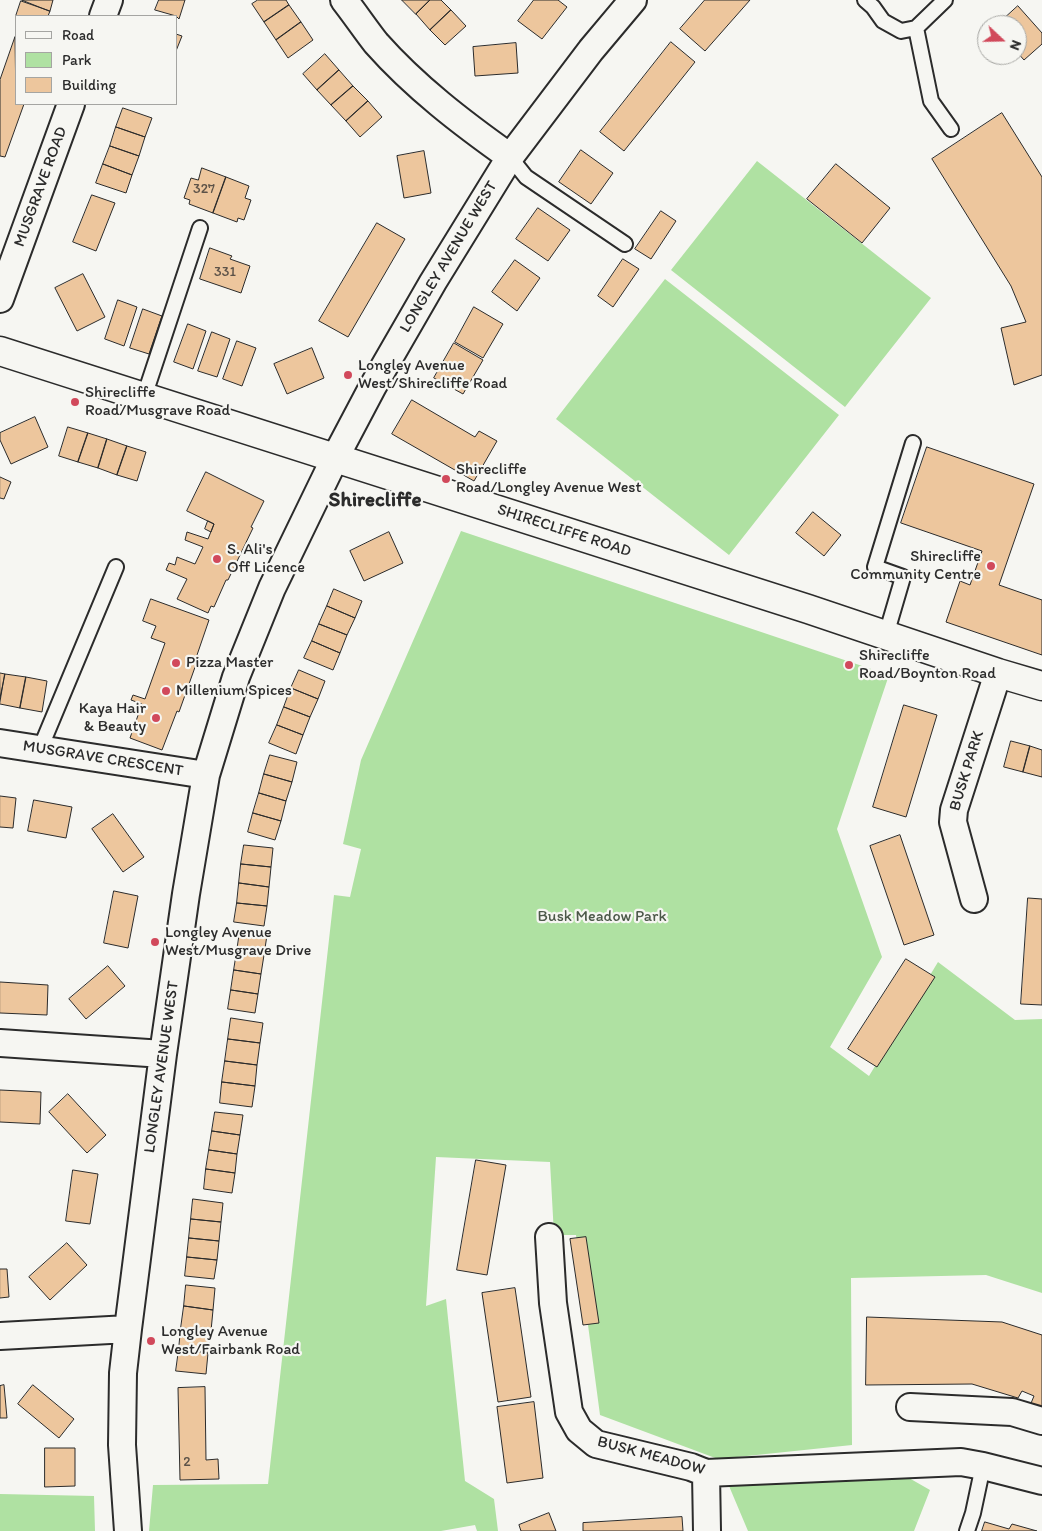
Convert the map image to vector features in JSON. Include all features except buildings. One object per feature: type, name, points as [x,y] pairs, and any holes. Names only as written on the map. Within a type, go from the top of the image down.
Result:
[{"type":"street","points":[[103,15],[109,0]]},
{"type":"street","points":[[344,0],[376,43],[415,82],[459,120],[510,157]]},
{"type":"street","name":"LONGLEY AVENUE WEST","points":[[128,1531],[122,1445],[123,1373],[128,1329],[163,1054],[186,894],[206,775],[236,677],[272,588],[335,458],[373,386],[433,282],[510,157],[591,50],[633,0]]},
{"type":"street","name":"MUSGRAVE ROAD","points":[[0,299],[71,105]]},
{"type":"street","name":"SHIRECLIFFE ROAD","points":[[0,352],[808,608],[998,673],[1042,686]]},
{"type":"street","name":"BUSK PARK","points":[[974,899],[953,822],[954,810],[998,673]]},
{"type":"street","name":"MUSGRAVE CRESCENT","points":[[0,743],[206,775]]},
{"type":"street","points":[[0,1043],[163,1054]]},
{"type":"street","name":"BUSK MEADOW","points":[[549,1237],[553,1303],[569,1412],[579,1430],[596,1444],[706,1473],[961,1462],[1042,1481]]},
{"type":"street","points":[[0,1336],[128,1329]]},
{"type":"street","points":[[910,1406],[1012,1412],[1042,1421]]},
{"type":"street","points":[[706,1473],[706,1531]]},
{"type":"lane","points":[[865,0],[873,7],[883,21],[901,31],[916,28],[945,0]]},
{"type":"lane","points":[[916,28],[931,101],[951,129]]},
{"type":"lane","points":[[510,157],[526,177],[625,244]]},
{"type":"lane","points":[[144,397],[200,228]]},
{"type":"lane","points":[[886,635],[904,578],[875,567],[913,443]]},
{"type":"lane","points":[[40,749],[116,567]]},
{"type":"lane","points":[[967,1531],[973,1514],[983,1466]]},
{"type":"green space","points":[[757,161],[931,298],[845,407],[671,270]]},
{"type":"green space","points":[[665,279],[839,415],[729,555],[556,419]]},
{"type":"green space","name":"Busk Meadow Park","points":[[461,531],[889,675],[837,829],[882,957],[830,1047],[869,1076],[938,962],[1015,1020],[1042,1019],[1042,1293],[986,1275],[851,1278],[852,1445],[718,1459],[600,1415],[576,1235],[554,1235],[550,1162],[436,1157],[426,1306],[446,1299],[465,1481],[494,1499],[498,1531],[477,1531],[475,1525],[441,1531],[149,1531],[153,1485],[268,1484],[334,895],[350,897],[361,849],[343,844],[361,760]]},
{"type":"green space","points":[[909,1478],[930,1490],[914,1531],[748,1531],[729,1486]]},
{"type":"green space","points":[[0,1494],[94,1496],[95,1531],[0,1531]]},
{"type":"place","name":"Longley Avenue West/Shirecliffe Road","points":[[348,375]]},
{"type":"place","name":"Shirecliffe Road/Musgrave Road","points":[[75,402]]},
{"type":"place","name":"Shirecliffe Road/Longley Avenue West","points":[[446,479]]},
{"type":"place","name":"S. Ali's Off Licence","points":[[217,559]]},
{"type":"place","name":"Shirecliffe Community Centre","points":[[991,566]]},
{"type":"place","name":"Pizza Master","points":[[176,663]]},
{"type":"place","name":"Shirecliffe Road/Boynton Road","points":[[849,665]]},
{"type":"place","name":"Millenium Spices","points":[[166,691]]},
{"type":"place","name":"Kaya Hair & Beauty","points":[[156,718]]},
{"type":"place","name":"Longley Avenue West/Musgrave Drive","points":[[155,942]]},
{"type":"place","name":"Longley Avenue West/Fairbank Road","points":[[151,1341]]},
{"type":"district","name":"Shirecliffe","points":[[375,501]]}]
